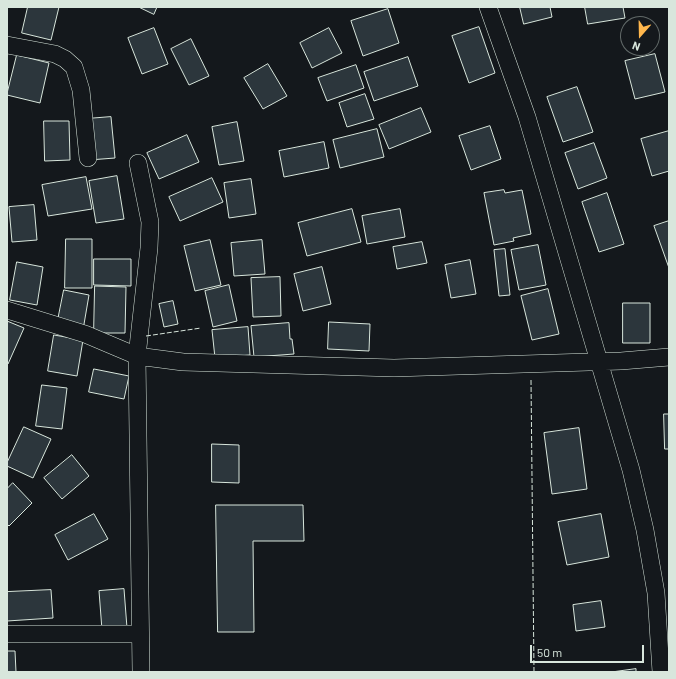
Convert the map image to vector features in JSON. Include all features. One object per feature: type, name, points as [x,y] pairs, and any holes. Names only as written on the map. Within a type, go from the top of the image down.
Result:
[{"type":"street","points":[[488,7],[527,117],[631,470],[645,530],[656,593],[661,672]]},
{"type":"street","points":[[7,45],[55,54],[65,59],[74,67],[81,90],[88,158]]},
{"type":"street","points":[[138,163],[150,222],[149,248],[137,356],[141,672]]},
{"type":"street","points":[[7,310],[85,334],[137,356],[183,362],[394,368],[669,357]]},
{"type":"street","points":[[7,634],[140,634]]},
{"type":"building","points":[[28,7],[59,7],[51,40],[22,33]]},
{"type":"building","points":[[139,7],[157,7],[154,14]]},
{"type":"building","points":[[520,7],[550,7],[552,17],[524,24]]},
{"type":"building","points":[[585,7],[623,7],[625,16],[620,16],[620,19],[588,24]]},
{"type":"building","points":[[388,9],[399,43],[363,56],[351,21]]},
{"type":"building","points":[[479,27],[495,73],[469,83],[452,36]]},
{"type":"building","points":[[154,28],[168,64],[142,74],[128,38]]},
{"type":"building","points":[[329,28],[342,53],[312,68],[300,43]]},
{"type":"building","points":[[191,39],[209,76],[189,85],[171,49]]},
{"type":"building","points":[[17,55],[49,63],[40,103],[7,95]]},
{"type":"building","points":[[646,56],[656,56],[665,92],[635,99],[625,61]]},
{"type":"building","points":[[408,57],[418,86],[374,101],[364,72]]},
{"type":"building","points":[[268,64],[287,96],[263,109],[244,78]]},
{"type":"building","points":[[356,65],[364,88],[327,101],[318,78]]},
{"type":"building","points":[[577,87],[593,132],[563,142],[547,97]]},
{"type":"building","points":[[365,94],[374,119],[347,127],[339,103]]},
{"type":"building","points":[[421,108],[431,132],[389,149],[379,125]]},
{"type":"building","points":[[111,117],[115,158],[89,160],[86,119]]},
{"type":"building","points":[[44,121],[69,121],[70,160],[45,161]]},
{"type":"building","points":[[237,122],[244,161],[219,165],[212,127]]},
{"type":"building","points":[[490,126],[501,159],[471,170],[459,136]]},
{"type":"building","points":[[377,129],[384,157],[340,168],[333,140]]},
{"type":"building","points":[[669,131],[669,171],[652,176],[641,139]]},
{"type":"building","points":[[187,135],[199,162],[159,179],[147,153]]},
{"type":"building","points":[[324,142],[329,168],[284,177],[279,151]]},
{"type":"building","points":[[594,143],[607,178],[578,189],[565,153]]},
{"type":"building","points":[[117,176],[124,219],[96,223],[89,181]]},
{"type":"building","points":[[86,177],[92,209],[48,216],[42,185]]},
{"type":"building","points":[[212,178],[223,202],[180,221],[169,197]]},
{"type":"building","points":[[251,179],[256,214],[229,218],[224,183]]},
{"type":"building","points":[[504,190],[505,193],[522,190],[531,234],[513,238],[514,241],[494,245],[484,193]]},
{"type":"building","points":[[607,193],[624,244],[599,252],[582,202]]},
{"type":"building","points":[[34,205],[37,240],[12,242],[9,207]]},
{"type":"building","points":[[352,209],[361,242],[307,256],[298,223]]},
{"type":"building","points":[[400,209],[405,237],[367,244],[362,216]]},
{"type":"building","points":[[669,221],[669,268],[654,226]]},
{"type":"building","points":[[66,239],[92,239],[92,288],[65,288]]},
{"type":"building","points":[[210,240],[221,285],[195,291],[184,246]]},
{"type":"building","points":[[262,240],[265,274],[234,276],[231,243]]},
{"type":"building","points":[[422,242],[427,263],[397,269],[393,247]]},
{"type":"building","points":[[538,245],[546,285],[519,290],[511,250]]},
{"type":"building","points":[[505,249],[510,295],[499,296],[494,250]]},
{"type":"building","points":[[94,259],[131,259],[131,286],[94,285]]},
{"type":"building","points":[[470,260],[476,294],[451,298],[445,265]]},
{"type":"building","points":[[17,262],[43,267],[37,305],[10,300]]},
{"type":"building","points":[[322,267],[331,304],[303,311],[294,274]]},
{"type":"building","points":[[280,277],[281,316],[253,317],[251,278]]},
{"type":"building","points":[[229,285],[237,321],[213,327],[205,291]]},
{"type":"building","points":[[95,286],[126,287],[125,333],[94,333]]},
{"type":"building","points":[[548,289],[559,334],[532,340],[521,296]]},
{"type":"building","points":[[64,290],[89,295],[83,330],[57,325]]},
{"type":"building","points":[[173,301],[178,324],[164,327],[159,304]]},
{"type":"building","points":[[623,303],[650,303],[650,343],[623,343]]},
{"type":"building","points":[[7,321],[24,328],[8,364],[7,364]]},
{"type":"building","points":[[329,322],[370,324],[369,351],[328,349]]},
{"type":"building","points":[[289,323],[290,339],[292,339],[294,354],[254,357],[251,326]]},
{"type":"building","points":[[248,327],[250,355],[215,358],[212,330]]},
{"type":"building","points":[[54,335],[83,340],[77,376],[48,371]]},
{"type":"building","points":[[94,369],[129,376],[124,399],[89,392]]},
{"type":"building","points":[[42,385],[67,388],[62,429],[36,426]]},
{"type":"building","points":[[664,414],[669,414],[669,449],[665,449]]},
{"type":"building","points":[[24,427],[51,439],[33,478],[7,466]]},
{"type":"building","points":[[579,428],[587,489],[552,494],[544,433]]},
{"type":"building","points":[[212,444],[239,445],[239,483],[212,482]]},
{"type":"building","points":[[72,455],[89,476],[62,499],[44,478]]},
{"type":"building","points":[[13,483],[32,503],[9,526],[7,524],[7,489]]},
{"type":"building","points":[[216,505],[303,505],[304,541],[253,541],[254,632],[218,632]]},
{"type":"building","points":[[94,514],[108,539],[68,560],[55,535]]},
{"type":"building","points":[[601,514],[609,557],[567,565],[558,522]]},
{"type":"building","points":[[124,589],[127,628],[102,630],[99,591]]},
{"type":"building","points":[[51,590],[53,618],[7,621],[7,592]]},
{"type":"building","points":[[601,601],[605,627],[576,631],[573,605]]},
{"type":"building","points":[[7,651],[15,651],[16,672],[7,672]]},
{"type":"building","points":[[636,669],[636,672],[612,672]]},
{"type":"fence","points":[[146,336],[201,328]]},
{"type":"fence","points":[[531,380],[534,672]]}]
